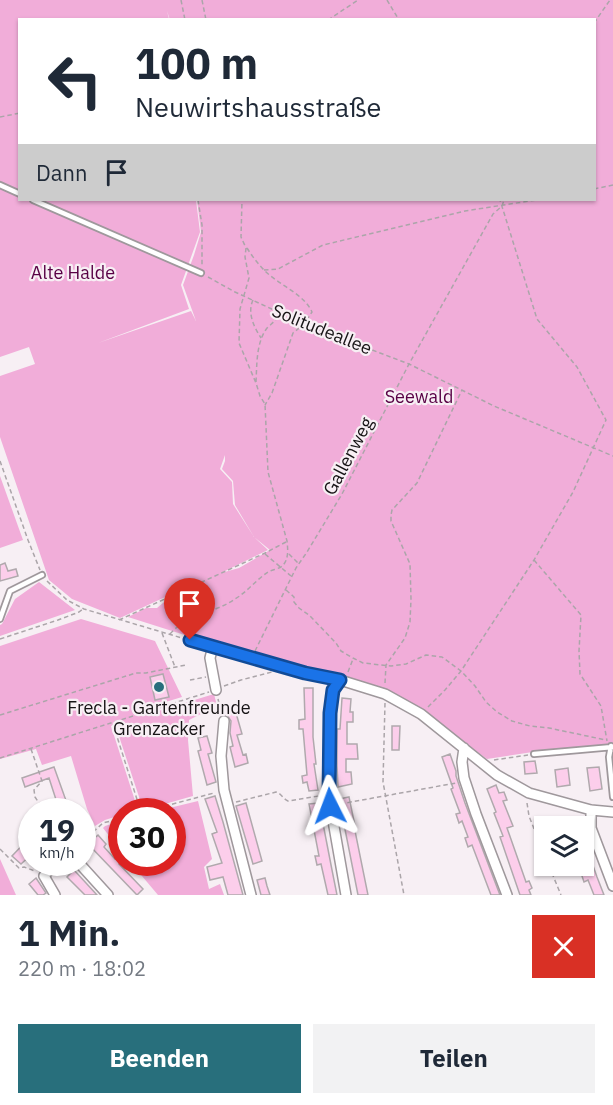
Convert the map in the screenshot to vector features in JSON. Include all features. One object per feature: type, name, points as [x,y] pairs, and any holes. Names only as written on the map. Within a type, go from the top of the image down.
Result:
[{"type":"street","points":[[190,640],[385,694],[421,714],[497,774],[528,793],[591,810],[613,812]]},
{"type":"street","points":[[213,646],[210,658],[216,690]]},
{"type":"street","points":[[342,681],[333,690],[330,713],[329,794],[346,895]]},
{"type":"street","points":[[224,721],[221,756],[224,790],[251,895]]},
{"type":"street","points":[[464,748],[462,762],[464,778],[507,895]]},
{"type":"street","points":[[591,810],[591,828],[602,848],[613,886]]},
{"type":"street","points":[[42,876],[55,895]]},
{"type":"street","points":[[91,876],[108,895]]},
{"type":"lane","points":[[0,185],[18,193]]},
{"type":"lane","points":[[35,201],[201,273]]},
{"type":"lane","points":[[0,619],[10,591],[42,575]]},
{"type":"lane","points":[[532,755],[612,746],[609,756],[613,797]]},
{"type":"path","points":[[181,0],[185,18]]},
{"type":"path","points":[[202,0],[206,18]]},
{"type":"path","points":[[331,18],[358,0]]},
{"type":"path","points":[[387,0],[398,18]]},
{"type":"path","points":[[596,20],[610,0]]},
{"type":"path","points":[[0,117],[18,112]]},
{"type":"path","points":[[596,189],[613,185]]},
{"type":"path","points":[[198,201],[202,225],[201,273]]},
{"type":"path","points":[[242,201],[241,237],[246,248],[264,270],[298,296],[312,312],[304,324],[293,333],[272,393],[265,406]]},
{"type":"path","points":[[421,714],[461,671],[534,560],[573,492],[606,420],[577,367],[537,319],[500,201]]},
{"type":"path","name":"Gallenweg","points":[[253,657],[298,564],[308,552],[342,494],[409,363],[493,214],[502,206],[504,201]]},
{"type":"path","points":[[264,270],[278,269],[323,245],[465,211],[530,201]]},
{"type":"path","points":[[170,634],[177,626],[235,600],[267,572],[286,563],[287,541],[268,472],[265,406],[239,343],[240,309],[249,278],[245,257],[246,248]]},
{"type":"path","name":"Solitudeallee","points":[[201,273],[243,296],[304,324],[409,363],[494,406],[613,456]]},
{"type":"path","points":[[253,300],[250,305],[251,315],[255,329],[261,338]]},
{"type":"path","points":[[256,383],[261,338],[280,313]]},
{"type":"path","points":[[404,895],[383,782],[386,665],[405,638],[410,622],[410,564],[391,520],[391,515],[392,510],[417,483],[462,390]]},
{"type":"path","points":[[0,461],[42,575],[61,595],[84,609],[190,640]]},
{"type":"path","points":[[119,620],[287,541]]},
{"type":"path","points":[[288,552],[298,564]]},
{"type":"path","points":[[265,553],[292,577]]},
{"type":"path","points":[[534,560],[581,615],[580,674],[601,706],[606,740]]},
{"type":"path","points":[[286,590],[294,597],[294,602],[299,608],[309,615],[341,651],[363,663],[392,666],[406,664],[419,657],[434,655],[442,657],[461,671],[486,702],[512,721],[606,740],[612,746]]},
{"type":"path","points":[[0,639],[84,609]]},
{"type":"path","points":[[161,632],[175,667]]},
{"type":"path","points":[[342,681],[353,658]]},
{"type":"path","points":[[0,715],[136,672],[146,673],[186,665]]},
{"type":"path","points":[[0,758],[287,667]]},
{"type":"path","points":[[190,680],[213,675]]},
{"type":"path","points":[[216,690],[224,721]]},
{"type":"path","points":[[112,722],[137,798]]},
{"type":"path","points":[[30,748],[42,781],[34,790],[36,798]]},
{"type":"path","points":[[503,759],[532,755]]},
{"type":"path","points":[[330,806],[461,781]]},
{"type":"path","points":[[186,800],[224,790]]},
{"type":"path","points":[[228,803],[276,792],[288,801],[329,794]]},
{"type":"path","points":[[528,793],[526,799],[534,829]]},
{"type":"path","points":[[0,849],[18,867]]},
{"type":"path","points":[[553,876],[561,895]]},
{"type":"green space","name":"Seewald","points":[[0,0],[613,0],[613,744],[546,750],[487,759],[421,711],[306,670],[128,617],[146,608],[157,608],[176,592],[120,618],[72,599],[49,580],[0,437],[0,376],[35,364],[29,347],[0,357]],"holes":[[[225,455],[222,469],[233,481],[235,505],[254,537],[233,504],[232,482],[220,469]],[[254,537],[270,550],[239,568],[221,573],[268,550]]]},
{"type":"green space","points":[[0,476],[23,540],[0,548]]},
{"type":"green space","points":[[39,582],[75,610],[0,636],[0,625],[15,599]]},
{"type":"green space","points":[[81,619],[155,641],[182,697],[159,704],[155,712],[214,694],[217,706],[189,720],[188,740],[193,796],[139,798],[115,724],[111,726],[134,798],[108,798],[108,819],[96,825],[96,798],[84,798],[71,756],[42,765],[36,749],[0,759],[0,646]]},
{"type":"green space","points":[[198,801],[212,859],[204,867],[209,889],[220,884],[224,895],[158,895],[142,876],[186,876],[186,804]]},
{"type":"green space","points":[[108,825],[108,834],[103,828]]},
{"type":"green space","points":[[0,859],[16,895],[0,895]]},
{"type":"building","points":[[5,563],[8,571],[16,569],[18,576],[0,581],[0,565]]},
{"type":"building","name":"Frecla - Gartenfreunde Grenzacker","points":[[163,674],[169,697],[155,700],[150,677]]},
{"type":"building","points":[[304,688],[313,688],[313,737],[316,764],[314,764],[318,790],[309,791],[307,782],[303,783],[302,776],[307,775],[303,729],[299,729],[299,720],[305,719]]},
{"type":"building","points":[[342,698],[351,699],[350,712],[353,712],[353,722],[347,722],[347,744],[357,744],[358,759],[346,759],[346,772],[351,772],[352,784],[338,787],[337,729],[340,729]]},
{"type":"building","points":[[236,713],[242,734],[237,735],[248,763],[235,767],[230,747],[233,746],[230,733],[231,721],[227,715]]},
{"type":"building","points":[[392,726],[400,726],[399,750],[392,750]]},
{"type":"building","points":[[207,736],[212,753],[208,754],[216,782],[207,785],[198,751],[201,750],[198,738]]},
{"type":"building","points":[[450,754],[465,803],[500,895],[491,895],[472,845],[468,847],[465,838],[468,837],[462,821],[459,823],[456,814],[460,813],[442,757]]},
{"type":"building","points":[[535,761],[537,773],[525,774],[524,762]]},
{"type":"building","points":[[54,767],[65,798],[55,798],[49,778],[25,787],[22,778]]},
{"type":"building","points":[[599,767],[602,789],[590,791],[587,768]]},
{"type":"building","points":[[568,768],[570,785],[557,787],[555,770]]},
{"type":"building","points":[[496,785],[499,793],[504,792],[507,800],[503,801],[513,826],[507,828],[526,882],[529,881],[532,888],[529,890],[531,895],[520,895],[500,837],[503,836],[487,789]]},
{"type":"building","points":[[215,796],[243,895],[228,895],[223,877],[210,880],[207,867],[222,863],[212,834],[217,832],[205,799]]},
{"type":"building","points":[[349,797],[368,895],[358,895],[339,799]]},
{"type":"building","points":[[246,803],[262,861],[253,864],[236,806]]},
{"type":"building","points":[[319,803],[337,895],[328,895],[321,864],[317,865],[315,856],[319,856],[309,804]]},
{"type":"building","points":[[98,835],[106,844],[104,847],[108,851],[108,865],[96,852]]},
{"type":"building","points":[[18,850],[18,861],[12,856]]},
{"type":"building","points":[[594,868],[604,895],[594,895],[588,880],[584,882],[582,876],[594,876]]},
{"type":"building","points":[[80,876],[97,895],[85,895],[67,877]]},
{"type":"building","points":[[119,876],[131,876],[143,889],[137,895]]},
{"type":"building","points":[[36,878],[46,893],[43,895],[38,895],[29,884]]},
{"type":"building","points":[[265,878],[270,895],[261,895],[257,880]]},
{"type":"place","name":"Frecla - Gartenfreunde Grenzacker","points":[[159,687]]},
{"type":"route","points":[[190,640],[305,673],[340,680],[333,690],[330,713],[330,806]]},
{"type":"park label","name":"Alte Halde","points":[[73,272]]}]
